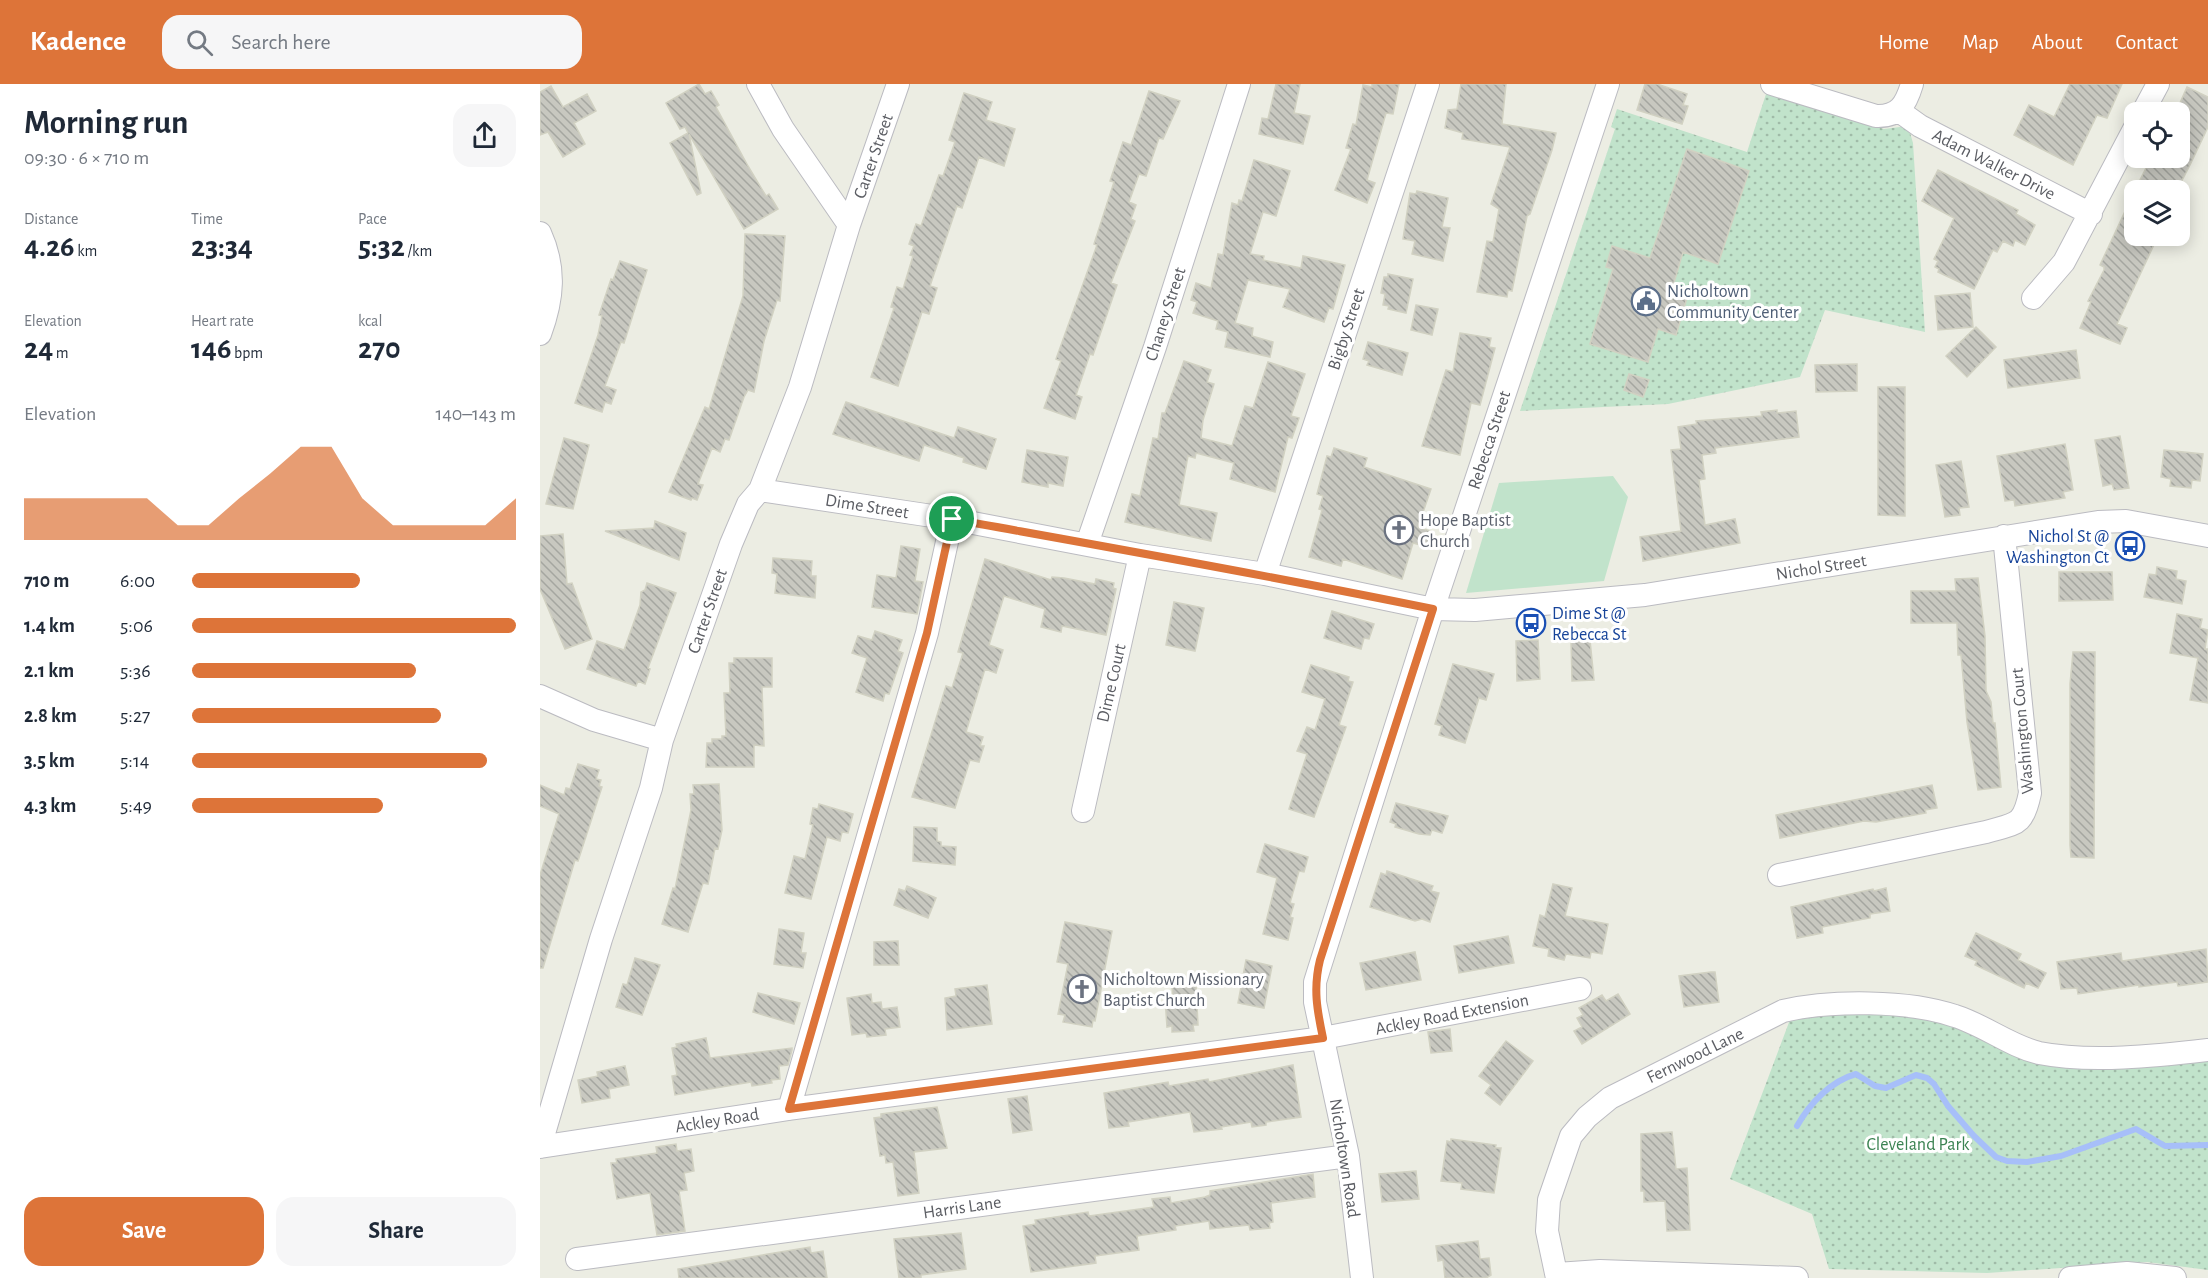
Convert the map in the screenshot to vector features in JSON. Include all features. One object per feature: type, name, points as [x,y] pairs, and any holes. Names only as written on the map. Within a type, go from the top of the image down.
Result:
[{"type":"street","points":[[758,84],[783,129],[849,225]]},
{"type":"street","name":"Carter Street","points":[[540,1147],[601,939],[651,788],[662,740],[731,544],[748,504],[760,490],[800,387],[849,225],[898,84]]},
{"type":"street","name":"Chaney Street","points":[[1087,544],[1155,347],[1239,84]]},
{"type":"street","name":"Rebecca Street","points":[[1323,1038],[1315,1002],[1318,971],[1433,609],[1608,84]]},
{"type":"street","points":[[1772,84],[1876,116],[1889,117],[1899,111],[1907,100],[1912,84]]},
{"type":"street","points":[[2148,102],[2158,84]]},
{"type":"street","name":"Bigby Street","points":[[1265,574],[1427,89]]},
{"type":"street","name":"Adam Walker Drive","points":[[1899,111],[1920,126],[2091,214]]},
{"type":"street","points":[[2033,298],[2064,261],[2124,149]]},
{"type":"street","points":[[540,233],[548,251],[553,275],[551,297],[540,334]]},
{"type":"street","name":"Dime Street","points":[[760,490],[952,519],[1140,555],[1265,574],[1433,609]]},
{"type":"street","points":[[789,1109],[927,633],[952,519]]},
{"type":"street","name":"Nichol Street","points":[[1433,609],[1475,610],[1645,595],[2004,536],[2107,522],[2126,522],[2208,536]]},
{"type":"street","name":"Washington Court","points":[[1779,874],[1986,832],[2017,823],[2026,814],[2030,793],[2004,536]]},
{"type":"street","name":"Dime Court","points":[[1083,811],[1140,555]]},
{"type":"street","points":[[540,696],[594,720],[662,740]]},
{"type":"street","name":"Ackley Road Extension","points":[[1323,1038],[1580,989]]},
{"type":"street","name":"Fernwood Lane","points":[[1797,1278],[1600,1271],[1557,1276],[1547,1231],[1549,1200],[1571,1136],[1587,1117],[1610,1098],[1783,1011],[1804,1006],[1870,1005],[1914,1008],[1953,1015],[2035,1052],[2057,1056],[2088,1057],[2208,1050]]},
{"type":"street","name":"Ackley Road","points":[[540,1147],[789,1109],[1323,1038]]},
{"type":"street","name":"Nicholtown Road","points":[[1323,1038],[1348,1156],[1362,1278]]},
{"type":"street","name":"Harris Lane","points":[[577,1259],[1348,1156]]},
{"type":"street","points":[[2070,1278],[2127,1273],[2175,1278]]},
{"type":"green space","points":[[1767,91],[1884,129],[1908,126],[1913,143],[1925,332],[1825,310],[1800,377],[1668,404],[1520,411],[1615,129],[1611,127],[1617,109],[1747,152]]},
{"type":"green space","points":[[1613,476],[1628,497],[1604,581],[1466,593],[1499,483]]},
{"type":"green space","name":"Cleveland Park","points":[[1866,1011],[1943,1015],[2039,1060],[2208,1057],[2208,1270],[2147,1262],[1987,1273],[1829,1269],[1812,1214],[1730,1179],[1791,1017]]},
{"type":"building","points":[[699,84],[705,94],[711,91],[719,105],[716,107],[748,166],[766,196],[769,194],[778,209],[744,229],[689,134],[701,193],[697,195],[670,143],[688,133],[685,127],[680,129],[666,103]]},
{"type":"building","points":[[1276,84],[1300,84],[1294,113],[1310,116],[1303,144],[1259,134],[1262,118],[1268,119]]},
{"type":"building","points":[[1372,84],[1399,84],[1393,114],[1386,113],[1367,180],[1375,183],[1367,203],[1335,190],[1351,149],[1346,148],[1353,124],[1356,125],[1363,85],[1372,87]]},
{"type":"building","points":[[1461,84],[1506,84],[1502,124],[1556,133],[1530,214],[1527,216],[1512,291],[1508,290],[1507,297],[1477,292],[1487,241],[1493,242],[1499,209],[1491,204],[1510,147],[1462,139],[1463,133],[1445,128],[1448,110],[1457,109]]},
{"type":"building","points":[[1645,84],[1657,84],[1687,94],[1683,105],[1688,106],[1682,124],[1637,110]]},
{"type":"building","points":[[2070,84],[2122,84],[2107,118],[2097,115],[2073,165],[2014,135],[2029,105],[2054,117]]},
{"type":"building","points":[[551,86],[563,107],[587,94],[596,111],[574,123],[585,144],[563,157],[548,132],[540,135],[540,92]]},
{"type":"building","points":[[2187,87],[2208,97],[2208,127],[2190,165],[2190,102],[2180,102]]},
{"type":"building","points":[[1149,91],[1180,101],[1163,139],[1159,138],[1146,176],[1139,174],[1129,202],[1136,205],[1131,219],[1135,221],[1111,283],[1117,285],[1093,355],[1090,354],[1076,395],[1082,397],[1075,419],[1044,408],[1061,361],[1056,359],[1097,245],[1094,244],[1114,182],[1110,181],[1123,142],[1131,145]]},
{"type":"building","points":[[964,93],[992,102],[986,120],[1015,129],[1004,166],[979,157],[962,208],[957,206],[930,286],[937,288],[929,314],[922,312],[898,386],[871,377],[894,308],[891,307],[897,287],[903,289],[913,256],[910,255],[914,246],[909,244],[916,224],[921,226],[939,175],[943,176],[955,142],[949,140]]},
{"type":"building","points":[[1687,149],[1749,171],[1718,264],[1683,252],[1673,286],[1689,291],[1676,335],[1658,329],[1648,362],[1590,344],[1613,269],[1606,267],[1612,246],[1650,258]]},
{"type":"building","points":[[1254,160],[1290,171],[1276,216],[1263,212],[1250,254],[1264,256],[1263,260],[1301,268],[1303,256],[1345,265],[1333,309],[1329,308],[1324,322],[1283,307],[1290,289],[1248,280],[1235,323],[1253,328],[1252,336],[1273,342],[1270,357],[1225,347],[1228,332],[1216,329],[1218,321],[1193,313],[1197,302],[1191,300],[1196,283],[1211,288],[1218,254],[1223,255],[1232,203],[1238,205],[1239,200],[1242,201]]},
{"type":"building","points":[[2146,168],[2188,168],[2182,180],[2140,180]]},
{"type":"building","points":[[1938,170],[2018,210],[2016,214],[2035,225],[2025,245],[2015,240],[2013,246],[2003,241],[1997,252],[1993,250],[1974,289],[1938,272],[1939,269],[1935,267],[1938,261],[1934,259],[1954,218],[1922,201]]},
{"type":"building","points":[[1417,191],[1448,198],[1442,227],[1450,228],[1443,261],[1412,254],[1415,241],[1403,239],[1410,193],[1416,194]]},
{"type":"building","points":[[2124,213],[2124,246],[2153,246],[2117,324],[2127,328],[2120,344],[2080,328],[2091,302],[2088,301],[2104,270],[2104,267],[2100,265]]},
{"type":"building","points":[[745,234],[785,236],[780,301],[777,300],[764,341],[754,392],[748,390],[744,397],[729,440],[725,439],[720,452],[712,448],[698,484],[703,485],[697,500],[692,498],[691,500],[669,492],[705,407],[709,409],[743,296]]},
{"type":"building","points":[[620,261],[647,270],[624,343],[621,342],[605,386],[616,390],[611,404],[605,402],[602,412],[575,403],[598,335],[602,316],[599,315],[611,279],[613,280]]},
{"type":"building","points":[[1388,274],[1413,279],[1406,313],[1388,309],[1389,306],[1383,305],[1385,294],[1381,293],[1384,277],[1388,277]]},
{"type":"building","points":[[1970,293],[1973,327],[1938,330],[1935,296]]},
{"type":"building","points":[[1416,305],[1438,309],[1432,335],[1411,330]]},
{"type":"building","points":[[1976,327],[1996,347],[1967,377],[1946,356]]},
{"type":"building","points":[[1460,333],[1491,338],[1489,347],[1495,348],[1480,405],[1471,403],[1460,455],[1422,446],[1446,370],[1453,372]]},
{"type":"building","points":[[1368,342],[1408,353],[1402,375],[1367,365],[1369,361],[1363,359]]},
{"type":"building","points":[[2076,350],[2080,378],[2008,388],[2004,360]]},
{"type":"building","points":[[1184,361],[1211,370],[1207,382],[1214,384],[1203,420],[1201,438],[1232,446],[1245,406],[1253,408],[1268,362],[1305,374],[1291,416],[1299,418],[1292,438],[1288,437],[1275,492],[1230,479],[1234,463],[1196,453],[1195,458],[1188,456],[1179,505],[1217,513],[1211,541],[1125,522],[1132,494],[1140,496],[1153,438],[1158,439],[1162,413],[1165,413]]},
{"type":"building","points":[[1857,364],[1857,391],[1816,392],[1815,365]]},
{"type":"building","points":[[1629,374],[1649,380],[1643,397],[1624,390]]},
{"type":"building","points":[[1878,387],[1905,387],[1905,516],[1878,515]]},
{"type":"building","points":[[846,402],[954,438],[958,427],[996,439],[986,469],[963,462],[964,458],[924,445],[919,461],[833,434]]},
{"type":"building","points":[[1777,410],[1777,413],[1796,411],[1799,437],[1715,448],[1716,453],[1702,455],[1705,479],[1699,480],[1705,525],[1735,519],[1740,543],[1643,561],[1640,537],[1681,531],[1671,450],[1681,449],[1678,427],[1697,424],[1696,421],[1762,416],[1761,412]]},
{"type":"building","points":[[2120,436],[2129,488],[2114,490],[2112,484],[2103,486],[2095,440]]},
{"type":"building","points":[[564,438],[589,445],[573,509],[546,504]]},
{"type":"building","points":[[2065,444],[2073,490],[2063,492],[2065,498],[2015,506],[2014,500],[2005,501],[1997,456]]},
{"type":"building","points":[[1334,448],[1367,458],[1364,467],[1431,489],[1418,527],[1433,532],[1428,547],[1413,543],[1402,579],[1343,559],[1341,566],[1309,557],[1322,510],[1319,509],[1323,496],[1317,494],[1327,456],[1331,457]]},
{"type":"building","points":[[1027,450],[1068,457],[1063,486],[1048,483],[1048,487],[1022,482]]},
{"type":"building","points":[[2164,450],[2203,454],[2200,481],[2192,480],[2191,488],[2170,486],[2171,479],[2161,477]]},
{"type":"building","points":[[1961,461],[1969,507],[1959,508],[1960,515],[1945,517],[1936,465]]},
{"type":"building","points":[[655,521],[686,533],[679,560],[605,531],[654,528]]},
{"type":"building","points":[[563,534],[567,584],[572,583],[592,639],[565,649],[540,589],[540,536]]},
{"type":"building","points":[[901,546],[920,549],[915,581],[923,582],[917,614],[872,607],[877,575],[896,578]]},
{"type":"building","points":[[773,558],[812,561],[811,576],[816,576],[815,598],[775,593],[777,574],[772,573]]},
{"type":"building","points":[[985,559],[1051,580],[1052,577],[1064,578],[1095,584],[1096,579],[1114,583],[1113,588],[1116,589],[1106,635],[1062,626],[1061,632],[1041,627],[1045,609],[1004,596],[989,645],[1003,650],[996,673],[985,669],[966,732],[983,737],[980,746],[984,746],[979,762],[970,760],[955,808],[912,797],[946,686],[952,688],[963,653],[958,652]]},
{"type":"building","points":[[2157,567],[2177,571],[2176,579],[2186,581],[2182,604],[2144,597],[2149,574],[2156,575]]},
{"type":"building","points":[[2059,572],[2112,572],[2113,600],[2059,601]]},
{"type":"building","points":[[1978,578],[1985,636],[1986,691],[1991,702],[1993,723],[1995,723],[2001,787],[1978,790],[1967,722],[1961,655],[1958,655],[1957,623],[1911,623],[1911,591],[1956,591],[1955,579]]},
{"type":"building","points":[[647,583],[676,593],[648,668],[650,669],[645,684],[638,681],[636,686],[587,669],[597,641],[624,650],[640,605],[641,592],[645,590]]},
{"type":"building","points":[[1174,602],[1204,608],[1195,651],[1166,645]]},
{"type":"building","points":[[1332,611],[1374,624],[1369,639],[1364,638],[1361,649],[1324,638]]},
{"type":"building","points":[[2177,614],[2202,619],[2200,628],[2208,630],[2205,649],[2208,649],[2208,703],[2190,700],[2198,658],[2170,653]]},
{"type":"building","points":[[875,631],[902,640],[898,651],[903,653],[889,694],[885,693],[883,701],[856,692],[867,658],[852,653],[858,636],[872,640]]},
{"type":"building","points":[[1538,640],[1540,679],[1517,681],[1516,641]]},
{"type":"building","points":[[1590,640],[1594,680],[1572,681],[1571,641]]},
{"type":"building","points":[[2073,652],[2095,652],[2094,858],[2071,857],[2070,684]]},
{"type":"building","points":[[734,658],[772,658],[772,687],[762,687],[764,746],[754,745],[754,767],[706,767],[707,743],[712,743],[712,739],[722,739],[722,736],[726,736],[724,693],[730,693],[729,663],[734,663]]},
{"type":"building","points":[[1453,664],[1494,674],[1486,700],[1479,698],[1465,743],[1439,735],[1442,726],[1435,724]]},
{"type":"building","points":[[1311,665],[1349,677],[1348,681],[1353,682],[1339,725],[1346,727],[1314,817],[1289,809],[1307,754],[1297,751],[1307,727],[1315,730],[1325,699],[1302,692]]},
{"type":"building","points":[[578,764],[599,770],[596,779],[601,780],[599,786],[602,787],[578,861],[575,860],[543,968],[540,968],[540,875],[559,814],[540,806],[540,785],[564,795],[566,788],[570,789]]},
{"type":"building","points":[[719,784],[722,830],[718,849],[715,848],[708,884],[703,883],[688,932],[662,924],[673,888],[675,889],[691,810],[690,794],[694,794],[693,785]]},
{"type":"building","points":[[1932,785],[1937,808],[1925,810],[1926,813],[1876,822],[1864,821],[1780,838],[1776,815]]},
{"type":"building","points":[[1396,803],[1448,816],[1442,833],[1432,830],[1430,835],[1419,834],[1395,827],[1396,824],[1390,822]]},
{"type":"building","points":[[819,804],[853,814],[848,833],[842,832],[840,841],[827,837],[811,899],[785,893],[794,856],[805,859],[813,825],[810,824],[813,808],[818,809]]},
{"type":"building","points":[[914,827],[937,828],[937,841],[941,842],[941,846],[956,847],[955,865],[913,861]]},
{"type":"building","points":[[1265,844],[1308,857],[1304,872],[1299,871],[1290,903],[1294,904],[1290,917],[1293,918],[1288,940],[1263,934],[1277,878],[1257,872]]},
{"type":"building","points":[[1387,871],[1433,886],[1431,891],[1439,893],[1430,922],[1422,919],[1415,921],[1370,907],[1381,873],[1386,875]]},
{"type":"building","points":[[1553,884],[1572,888],[1565,916],[1608,924],[1602,954],[1591,952],[1590,958],[1566,954],[1564,960],[1548,956],[1549,949],[1533,946],[1540,915],[1545,917]]},
{"type":"building","points":[[907,886],[936,898],[928,918],[894,905],[899,889],[905,891]]},
{"type":"building","points":[[1886,888],[1890,911],[1870,914],[1870,918],[1822,927],[1823,933],[1797,938],[1791,907]]},
{"type":"building","name":"Nicholtown Missionary Baptist Church","points":[[1065,922],[1112,931],[1092,1027],[1063,1022],[1065,1015],[1058,1014],[1068,964],[1057,962]]},
{"type":"building","points":[[779,929],[804,933],[801,953],[806,953],[803,968],[774,964]]},
{"type":"building","points":[[1976,933],[2021,954],[2018,960],[2046,973],[2038,988],[2026,983],[2024,988],[1975,965],[1977,961],[1965,956]]},
{"type":"building","points":[[1508,936],[1514,963],[1459,973],[1454,946]]},
{"type":"building","points":[[898,941],[899,965],[874,965],[874,942]]},
{"type":"building","points":[[2206,949],[2208,982],[2178,986],[2177,982],[2139,987],[2139,985],[2078,994],[2077,988],[2061,989],[2057,962],[2121,953],[2122,961]]},
{"type":"building","points":[[1415,952],[1421,980],[1366,990],[1360,963]]},
{"type":"building","points":[[635,958],[660,965],[642,1015],[616,1007],[623,984],[627,985]]},
{"type":"building","points":[[1246,960],[1272,966],[1264,1008],[1238,1003]]},
{"type":"building","points":[[1715,972],[1719,1002],[1684,1007],[1679,976]]},
{"type":"building","points":[[987,985],[992,1024],[947,1030],[945,998],[956,996],[955,989]]},
{"type":"building","points":[[1196,986],[1198,1025],[1193,1025],[1194,1031],[1172,1032],[1172,1026],[1167,1027],[1165,998],[1173,997],[1172,987]]},
{"type":"building","points":[[758,993],[800,1003],[794,1024],[753,1012]]},
{"type":"building","points":[[871,994],[872,1003],[881,1002],[882,1009],[897,1007],[900,1027],[885,1029],[886,1035],[867,1037],[866,1033],[852,1035],[847,998]]},
{"type":"building","points":[[1618,994],[1630,1014],[1582,1044],[1574,1031],[1582,1027],[1577,1018],[1583,1015],[1579,1008],[1602,995],[1606,1001]]},
{"type":"building","points":[[1450,1029],[1452,1051],[1431,1053],[1428,1032]]},
{"type":"building","points":[[706,1038],[710,1058],[792,1048],[792,1050],[788,1065],[779,1066],[780,1079],[771,1080],[772,1083],[752,1086],[751,1082],[675,1095],[672,1076],[677,1075],[672,1048],[677,1047],[676,1044]]},
{"type":"building","points":[[1506,1041],[1533,1061],[1500,1105],[1485,1093],[1491,1085],[1479,1076]]},
{"type":"building","points":[[1293,1065],[1301,1117],[1266,1122],[1266,1125],[1252,1127],[1251,1122],[1221,1127],[1222,1129],[1194,1132],[1190,1112],[1128,1122],[1129,1126],[1109,1128],[1104,1093],[1168,1082],[1169,1086],[1208,1079],[1209,1082]]},
{"type":"building","points":[[625,1066],[629,1085],[609,1089],[610,1098],[582,1103],[578,1080],[598,1076],[597,1072]]},
{"type":"building","points":[[1027,1096],[1032,1130],[1013,1133],[1008,1099]]},
{"type":"building","points":[[937,1107],[947,1148],[914,1152],[919,1193],[898,1196],[893,1162],[886,1163],[885,1155],[880,1156],[874,1118],[881,1117],[881,1114]]},
{"type":"building","points":[[1672,1132],[1676,1169],[1687,1168],[1690,1230],[1667,1231],[1665,1201],[1644,1202],[1644,1191],[1641,1191],[1641,1134]]},
{"type":"building","points":[[1451,1139],[1496,1145],[1495,1148],[1501,1148],[1494,1193],[1461,1189],[1462,1183],[1441,1181],[1447,1141],[1451,1142]]},
{"type":"building","points":[[676,1144],[677,1151],[691,1149],[694,1171],[684,1173],[687,1190],[679,1191],[685,1231],[657,1235],[650,1193],[617,1199],[611,1163],[617,1163],[616,1159],[657,1153],[656,1147]]},
{"type":"building","points":[[1416,1171],[1419,1199],[1382,1202],[1379,1174]]},
{"type":"building","points":[[1313,1174],[1315,1197],[1271,1203],[1273,1222],[1269,1223],[1270,1228],[1250,1230],[1249,1225],[1210,1229],[1209,1221],[1175,1226],[1176,1230],[1137,1236],[1139,1250],[1095,1256],[1096,1263],[1031,1272],[1023,1226],[1036,1224],[1035,1220],[1088,1212],[1089,1216],[1154,1207],[1152,1199],[1170,1197],[1171,1203],[1205,1197],[1210,1195],[1210,1191]]},
{"type":"building","points":[[961,1233],[966,1269],[921,1275],[921,1278],[899,1278],[894,1239]]},
{"type":"building","points":[[1478,1241],[1480,1259],[1489,1258],[1491,1275],[1486,1278],[1445,1278],[1443,1260],[1438,1261],[1436,1246]]},
{"type":"building","points":[[810,1247],[811,1253],[823,1251],[827,1278],[679,1278],[678,1269]]},
{"type":"waterway","points":[[1797,1126],[1822,1094],[1847,1077],[1856,1074],[1875,1086],[1886,1088],[1916,1075],[1927,1078],[1934,1084],[1948,1106],[1974,1136],[1996,1157],[2007,1161],[2027,1162],[2061,1156],[2136,1129],[2165,1146],[2208,1145]]},
{"type":"place","name":"Nicholtown Community Center","points":[[1646,301]]},
{"type":"place","name":"Hope Baptist Church","points":[[1399,530]]},
{"type":"place","name":"Nichol St @ Washington Ct","points":[[2130,546]]},
{"type":"place","name":"Dime St @ Rebecca St","points":[[1531,623]]},
{"type":"place","name":"Nicholtown Missionary Baptist Church","points":[[1082,989]]},
{"type":"route","points":[[952,519],[1140,555],[1265,574],[1433,609],[1320,960],[1315,982],[1315,1002],[1323,1038],[789,1109],[927,633],[952,519]]}]
